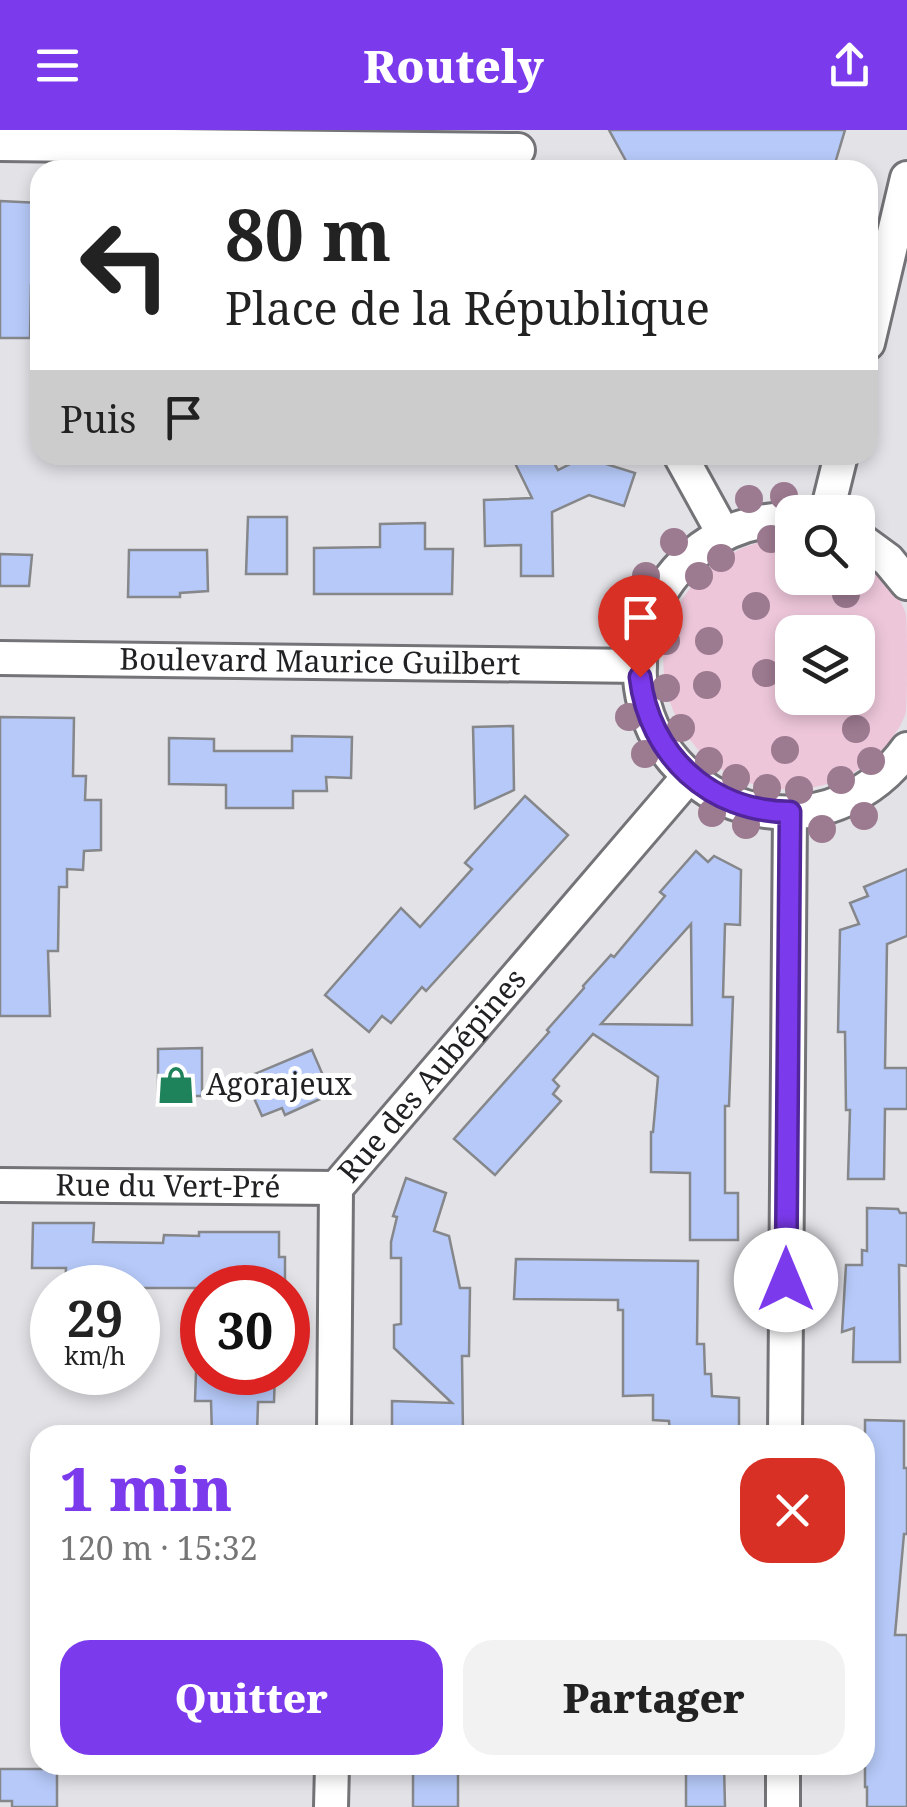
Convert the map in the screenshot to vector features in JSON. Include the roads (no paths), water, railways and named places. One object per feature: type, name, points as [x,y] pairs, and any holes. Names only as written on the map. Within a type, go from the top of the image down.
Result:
[{"type":"street","points":[[0,144],[518,150]]},
{"type":"street","points":[[878,301],[907,178]]},
{"type":"street","points":[[685,465],[723,534]]},
{"type":"street","points":[[831,495],[839,465]]},
{"type":"street","points":[[775,520],[757,522],[723,534],[685,560],[662,588],[644,631],[640,666],[650,719],[671,757],[689,776],[734,803],[762,810],[816,810],[901,771]]},
{"type":"street","points":[[875,550],[907,583]]},
{"type":"street","name":"Boulevard Maurice Guilbert","points":[[0,658],[640,666]]},
{"type":"street","name":"Rue des Aubépines","points":[[334,1425],[336,1188],[689,776]]},
{"type":"street","points":[[785,1425],[790,812]]},
{"type":"street","name":"Rue du Vert-Pré","points":[[0,1185],[336,1188]]},
{"type":"street","points":[[332,1775],[332,1807]]},
{"type":"street","points":[[783,1775],[783,1807]]},
{"type":"place","name":"Agorajeux","points":[[176,1085]]}]
